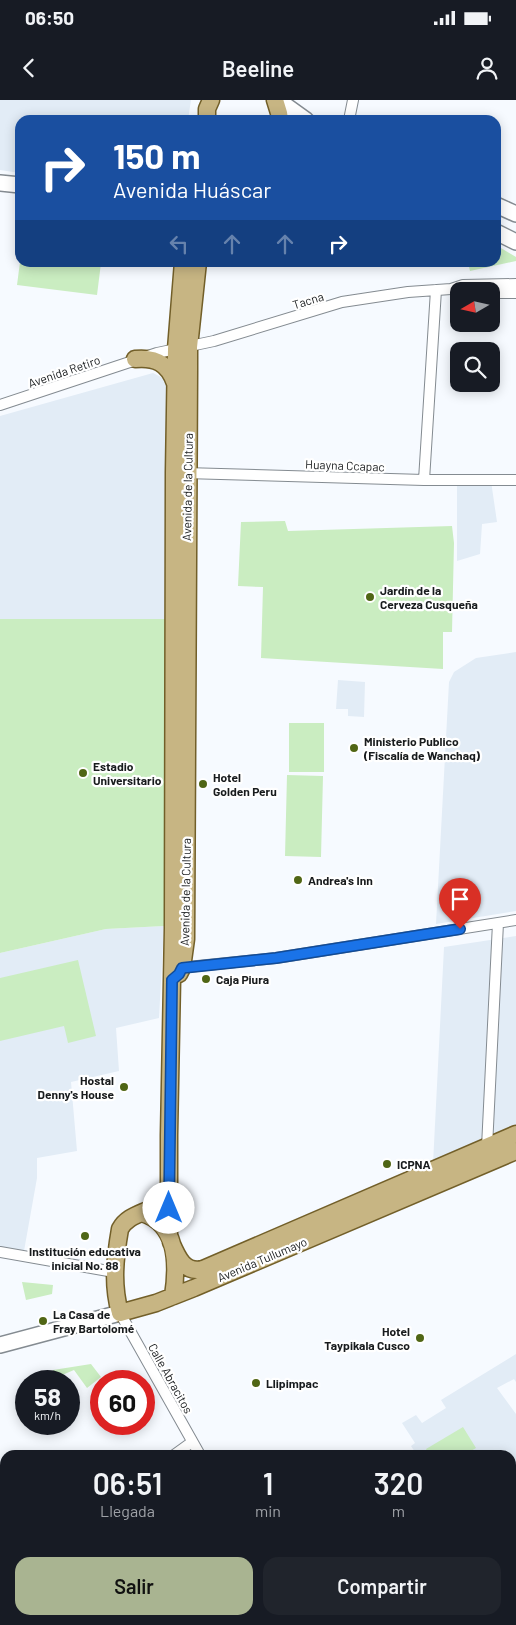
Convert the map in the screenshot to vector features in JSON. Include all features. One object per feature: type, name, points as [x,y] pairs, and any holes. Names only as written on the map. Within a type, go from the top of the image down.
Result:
[{"type":"main road","points":[[207,115],[211,100]]},
{"type":"main road","points":[[277,100],[279,115]]},
{"type":"main road","name":"Avenida de la Cultura","points":[[173,1296],[175,1274],[170,1238],[169,1194],[175,972],[186,939],[180,717],[180,472],[183,267]]},
{"type":"main road","name":"Avenida de la Cultura","points":[[180,472],[175,383],[197,267]]},
{"type":"main road","points":[[135,360],[146,358],[161,363],[172,373],[175,383]]},
{"type":"main road","name":"Avenida Tullumayo","points":[[170,1238],[182,1263],[191,1269],[199,1270],[516,1134]]},
{"type":"main road","name":"Avenida Tullumayo","points":[[124,1319],[173,1296],[516,1151]]},
{"type":"main road","points":[[124,1319],[116,1300],[114,1272],[120,1229],[131,1217],[154,1207],[169,1194]]},
{"type":"main road","points":[[142,1213],[158,1220],[170,1238]]},
{"type":"street","points":[[277,100],[299,115]]},
{"type":"street","points":[[350,115],[353,100]]},
{"type":"street","points":[[0,183],[15,184]]},
{"type":"street","points":[[501,207],[516,214]]},
{"type":"street","points":[[501,234],[516,242]]},
{"type":"street","name":"Tacna","points":[[500,284],[516,284]]},
{"type":"street","points":[[424,480],[436,290]]},
{"type":"street","name":"Tacna","points":[[135,360],[222,338],[342,302],[436,290],[450,290]]},
{"type":"street","points":[[500,293],[516,293]]},
{"type":"street","name":"Avenida Retiro","points":[[0,405],[135,360]]},
{"type":"street","name":"Huayna Ccapac","points":[[180,472],[424,480],[516,480]]},
{"type":"street","points":[[175,972],[516,920]]},
{"type":"street","points":[[487,1147],[498,923]]},
{"type":"street","points":[[0,1252],[114,1272]]},
{"type":"street","name":"Avenida Tullumayo","points":[[0,1345],[124,1319]]},
{"type":"street","name":"Calle Abracitos","points":[[124,1319],[197,1450]]},
{"type":"street","points":[[181,1450],[192,1442]]},
{"type":"shaded area","points":[[0,100],[191,100],[189,115],[15,115],[15,172],[0,170]]},
{"type":"shaded area","points":[[153,373],[167,380],[169,619],[0,619],[0,416]]},
{"type":"shaded area","points":[[457,480],[491,481],[497,522],[482,524],[480,554],[457,561]]},
{"type":"shaded area","points":[[516,652],[516,911],[436,924],[449,682],[454,672],[476,658]]},
{"type":"shaded area","points":[[338,680],[365,682],[364,717],[348,716],[348,709],[336,709]]},
{"type":"shaded area","points":[[164,926],[159,1018],[116,1028],[119,1071],[71,1082],[77,1151],[37,1158],[37,1178],[24,1251],[0,1247],[0,953],[106,929]]},
{"type":"shaded area","points":[[516,936],[516,1128],[433,1164],[444,947]]},
{"type":"shaded area","points":[[516,1354],[516,1382],[514,1379],[497,1388],[516,1414],[516,1450],[414,1450],[411,1446],[415,1443],[402,1423],[416,1415],[422,1423],[446,1408],[441,1400]]},
{"type":"green space","points":[[501,248],[516,257],[516,261],[501,264]]},
{"type":"green space","points":[[19,267],[100,267],[97,295],[17,285]]},
{"type":"green space","points":[[469,267],[488,267],[470,271]]},
{"type":"green space","points":[[285,521],[288,531],[452,526],[454,543],[452,632],[443,632],[443,669],[261,658],[263,587],[238,586],[241,522]]},
{"type":"green space","name":"Estadio Universitario","points":[[0,619],[169,619],[164,926],[106,929],[0,953]]},
{"type":"green space","points":[[289,723],[324,723],[324,772],[289,772]]},
{"type":"green space","points":[[287,775],[323,776],[321,857],[285,856]]},
{"type":"green space","points":[[78,960],[96,1036],[68,1043],[64,1026],[0,1041],[0,978]]},
{"type":"green space","points":[[22,1282],[53,1285],[52,1294],[26,1300]]},
{"type":"green space","points":[[91,1364],[96,1370],[90,1370],[90,1386],[87,1388],[80,1378],[80,1370],[53,1370]]},
{"type":"green space","points":[[463,1427],[476,1448],[473,1450],[426,1449]]},
{"type":"place","name":"Jardín de la Cerveza Cusqueña","points":[[370,597]]},
{"type":"place","name":"Ministerio Publico (Fiscalía de Wanchaq)","points":[[354,748]]},
{"type":"place","name":"Estadio Universitario","points":[[83,773]]},
{"type":"place","name":"Hotel Golden Peru","points":[[203,784]]},
{"type":"place","name":"Andrea's Inn","points":[[298,880]]},
{"type":"place","name":"Caja Piura","points":[[206,979]]},
{"type":"place","name":"Hostal Denny's House","points":[[124,1087]]},
{"type":"place","name":"ICPNA","points":[[387,1164]]},
{"type":"place","name":"Institución educativa inicial No. 88","points":[[85,1236]]},
{"type":"place","name":"La Casa de Fray Bartolomé","points":[[43,1321]]},
{"type":"place","name":"Hotel Taypikala Cusco","points":[[420,1338]]},
{"type":"place","name":"Llipimpac","points":[[256,1383]]},
{"type":"route","points":[[169,1208],[172,980],[176,978],[182,968],[276,958],[460,929]]}]
